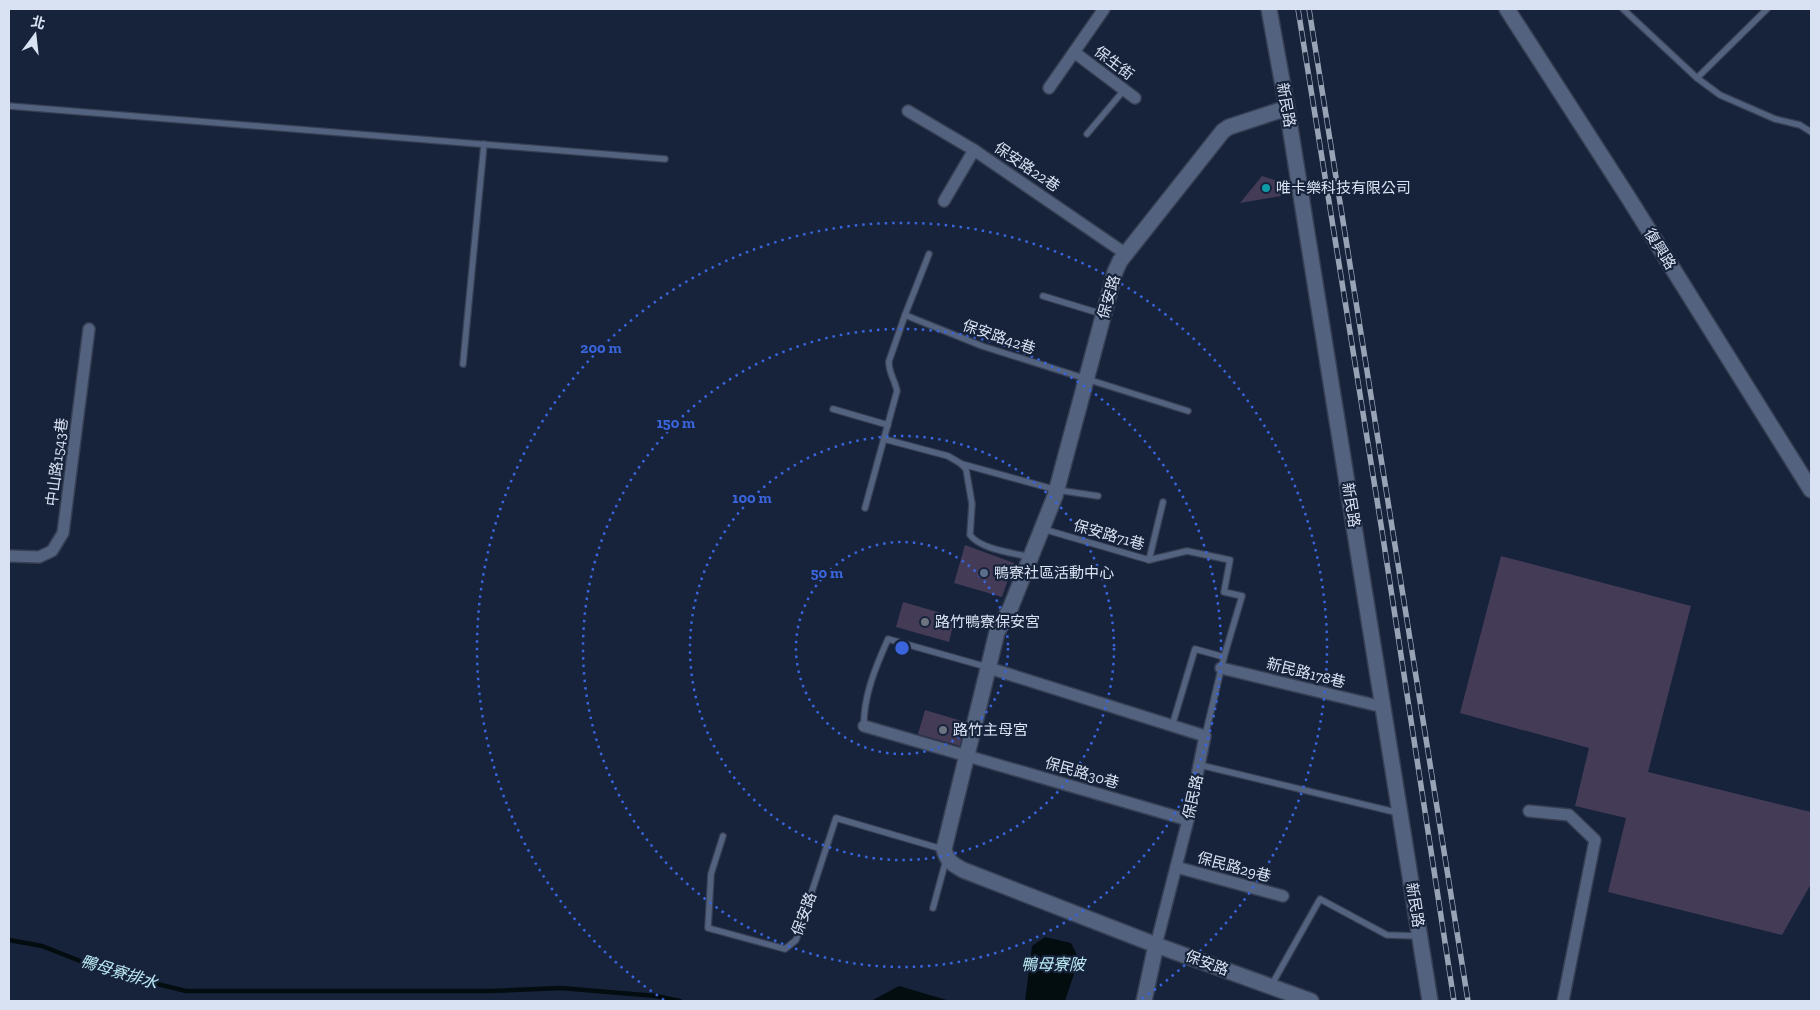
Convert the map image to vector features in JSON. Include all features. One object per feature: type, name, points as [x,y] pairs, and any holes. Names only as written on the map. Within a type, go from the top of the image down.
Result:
[{"type":"street","points":[[1049,88],[1104,9]]},
{"type":"street","name":"新民路","points":[[1269,9],[1287,108],[1430,1001]]},
{"type":"street","name":"復興路","points":[[1507,9],[1622,188],[1811,490]]},
{"type":"street","name":"保生街","points":[[1074,52],[1135,98]]},
{"type":"street","name":"保安路","points":[[1287,108],[1229,127],[1223,131],[1126,254],[1115,272],[1057,490],[1032,558],[1010,609],[997,632],[945,853],[953,865],[963,870],[1156,945],[1311,1001]]},
{"type":"street","name":"保安路22巷","points":[[908,111],[974,150],[1126,254]]},
{"type":"street","points":[[944,201],[974,150]]},
{"type":"street","name":"中山路1543巷","points":[[9,556],[38,557],[52,551],[63,533],[89,329]]},
{"type":"street","name":"新民路178巷","points":[[1223,662],[1383,708]]},
{"type":"street","points":[[989,668],[1205,736],[1200,765]]},
{"type":"street","points":[[864,726],[967,755]]},
{"type":"street","name":"保民路30巷","points":[[967,755],[1188,820]]},
{"type":"street","name":"保民路","points":[[1144,1001],[1200,765]]},
{"type":"street","points":[[1529,810],[1569,816],[1595,840],[1563,1001]]},
{"type":"street","name":"保民路29巷","points":[[1176,866],[1283,896]]},
{"type":"lane","points":[[1623,9],[1697,78],[1720,95],[1775,119],[1800,125],[1811,132]]},
{"type":"lane","points":[[1697,78],[1767,9]]},
{"type":"lane","points":[[1086,134],[1124,90]]},
{"type":"lane","points":[[9,106],[665,159]]},
{"type":"lane","points":[[463,364],[484,144]]},
{"type":"lane","points":[[865,508],[897,391],[888,368],[889,361],[904,315],[929,254]]},
{"type":"lane","points":[[1043,296],[1104,314]]},
{"type":"lane","name":"保安路42巷","points":[[904,315],[982,346],[1188,411]]},
{"type":"lane","points":[[833,408],[888,425]]},
{"type":"lane","points":[[884,439],[948,456],[960,463],[1057,490],[1098,496]]},
{"type":"lane","points":[[960,463],[966,469],[972,504],[969,528],[970,535],[974,541],[1032,558]]},
{"type":"lane","points":[[1149,560],[1162,502]]},
{"type":"lane","name":"保安路71巷","points":[[1042,529],[1149,560],[1187,551],[1230,560],[1224,592],[1242,596],[1223,662]]},
{"type":"lane","points":[[864,726],[864,711],[878,660],[888,639],[989,668]]},
{"type":"lane","points":[[1172,726],[1195,649],[1223,662],[1205,736]]},
{"type":"lane","name":"保民路","points":[[1200,765],[1400,813]]},
{"type":"lane","name":"保安路","points":[[722,836],[711,874],[708,928],[786,949],[796,940],[836,818],[945,853]]},
{"type":"lane","points":[[933,908],[945,853]]},
{"type":"lane","points":[[1270,986],[1320,899],[1387,935],[1420,936]]},
{"type":"water","name":"鴨母寮陂","points":[[1045,937],[1071,943],[1079,959],[1065,1001],[1025,1001],[1032,946]]},
{"type":"water","points":[[899,986],[950,1001],[871,1001]]},
{"type":"building","name":"唯卡樂科技有限公司","points":[[1262,176],[1278,181],[1281,196],[1240,203]]},
{"type":"building","name":"鴨寮社區活動中心","points":[[965,545],[1014,563],[1002,597],[954,583]]},
{"type":"building","points":[[1501,556],[1691,606],[1648,772],[1811,812],[1811,884],[1782,935],[1608,892],[1626,818],[1575,806],[1589,748],[1460,713]]},
{"type":"building","name":"路竹鴨寮保安宮","points":[[903,602],[955,617],[949,642],[896,627]]},
{"type":"building","name":"路竹主母宮","points":[[925,710],[965,722],[960,746],[918,734]]},
{"type":"waterway","name":"鴨母寮排水","points":[[9,940],[42,946],[108,972],[186,991],[490,991],[561,988],[656,996],[680,1001]]},
{"type":"railway","points":[[1298,9],[1382,531],[1454,1001]]},
{"type":"railway","points":[[1309,9],[1468,1001]]},
{"type":"place","name":"唯卡樂科技有限公司","points":[[1266,188]]},
{"type":"place","name":"鴨寮社區活動中心","points":[[984,573]]},
{"type":"place","name":"路竹鴨寮保安宮","points":[[925,622]]},
{"type":"place","name":"路竹主母宮","points":[[943,730]]}]
